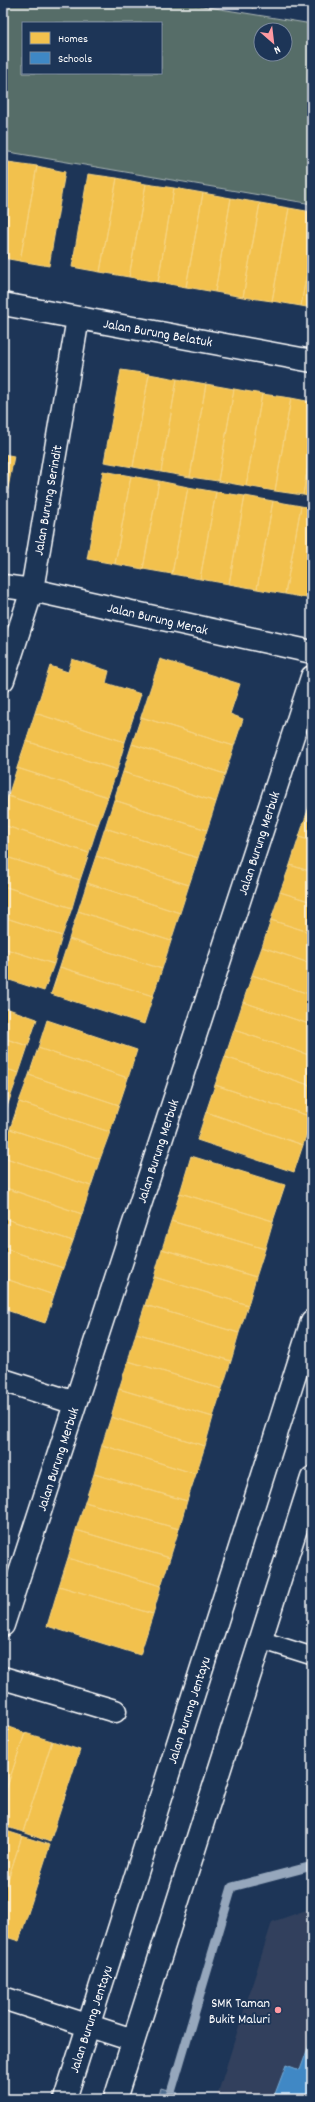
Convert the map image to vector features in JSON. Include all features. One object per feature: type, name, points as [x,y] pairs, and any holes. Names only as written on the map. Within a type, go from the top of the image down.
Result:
[{"type":"street","name":"Jalan Burung Belatuk","points":[[3,304],[312,361]]},
{"type":"street","name":"Jalan Burung Serindit","points":[[3,680],[32,590],[78,318]]},
{"type":"street","name":"Jalan Burung Merak","points":[[3,586],[32,590],[312,652]]},
{"type":"street","name":"Jalan Burung Merbuk","points":[[3,1625],[312,677]]},
{"type":"street","name":"Jalan Burung Jentayu","points":[[65,2099],[312,1321]]},
{"type":"street","points":[[3,1380],[75,1403]]},
{"type":"street","points":[[115,2099],[312,1478]]},
{"type":"street","points":[[3,1678],[115,1710]]},
{"type":"street","points":[[3,1998],[133,2040]]},
{"type":"lane","points":[[260,1640],[312,1656]]},
{"type":"shaded area","name":"SMK Taman Bukit Maluri","points":[[312,1908],[312,2099],[216,2099],[272,1922]]},
{"type":"shaded area","points":[[161,2088],[178,2093],[176,2099],[158,2099]]},
{"type":"green space","points":[[3,3],[184,3],[312,24],[312,204],[3,151]]},
{"type":"building: Homes","points":[[251,3],[266,3],[252,8]]},
{"type":"building: Homes","points":[[285,3],[300,3],[286,8]]},
{"type":"building: Homes","points":[[3,161],[8,162],[3,189]]},
{"type":"building: Homes","points":[[8,162],[37,166],[20,261],[3,258],[3,189]]},
{"type":"building: Homes","points":[[37,166],[65,172],[49,266],[20,261]]},
{"type":"building: Homes","points":[[88,174],[117,178],[100,272],[72,267]]},
{"type":"building: Homes","points":[[117,178],[146,184],[129,277],[100,272]]},
{"type":"building: Homes","points":[[146,184],[174,188],[158,282],[129,277]]},
{"type":"building: Homes","points":[[174,188],[203,193],[186,287],[158,282]]},
{"type":"building: Homes","points":[[203,193],[231,198],[215,292],[186,287]]},
{"type":"building: Homes","points":[[231,198],[260,203],[243,297],[215,292]]},
{"type":"building: Homes","points":[[260,203],[289,208],[272,301],[243,297]]},
{"type":"building: Homes","points":[[289,208],[312,212],[312,242],[301,306],[272,301]]},
{"type":"building: Homes","points":[[312,242],[312,308],[301,306]]},
{"type":"building: Homes","points":[[121,370],[149,374],[133,467],[104,462]]},
{"type":"building: Homes","points":[[149,374],[177,379],[161,472],[133,467]]},
{"type":"building: Homes","points":[[177,379],[206,384],[190,477],[161,472]]},
{"type":"building: Homes","points":[[206,384],[234,389],[218,481],[190,477]]},
{"type":"building: Homes","points":[[234,389],[262,394],[246,486],[218,481]]},
{"type":"building: Homes","points":[[262,394],[291,398],[275,491],[246,486]]},
{"type":"building: Homes","points":[[291,398],[312,402],[312,442],[303,495],[275,491]]},
{"type":"building: Homes","points":[[312,442],[312,497],[303,495]]},
{"type":"building: Homes","points":[[3,454],[14,456],[5,504],[3,504]]},
{"type":"building: Homes","points":[[103,471],[131,476],[115,564],[87,559]]},
{"type":"building: Homes","points":[[131,476],[159,481],[143,569],[115,564]]},
{"type":"building: Homes","points":[[159,481],[188,487],[172,574],[143,569]]},
{"type":"building: Homes","points":[[188,487],[216,492],[200,579],[172,574]]},
{"type":"building: Homes","points":[[216,492],[245,496],[229,584],[200,579]]},
{"type":"building: Homes","points":[[245,496],[273,501],[257,589],[229,584]]},
{"type":"building: Homes","points":[[273,501],[301,506],[285,594],[257,589]]},
{"type":"building: Homes","points":[[301,506],[312,508],[312,599],[285,594]]},
{"type":"building: Homes","points":[[72,659],[109,671],[106,683],[141,694],[125,742],[35,713],[50,666],[68,672]]},
{"type":"building: Homes","points":[[160,659],[240,684],[230,714],[243,719],[234,746],[141,717]]},
{"type":"building: Homes","points":[[35,713],[125,742],[117,770],[26,741]]},
{"type":"building: Homes","points":[[141,717],[234,746],[225,774],[132,744]]},
{"type":"building: Homes","points":[[26,741],[117,770],[108,797],[17,768]]},
{"type":"building: Homes","points":[[132,744],[225,774],[216,802],[123,772]]},
{"type":"building: Homes","points":[[17,768],[108,797],[98,825],[8,796]]},
{"type":"building: Homes","points":[[123,772],[216,802],[207,830],[114,800]]},
{"type":"building: Homes","points":[[8,796],[98,825],[89,853],[3,825],[3,811]]},
{"type":"building: Homes","points":[[312,798],[312,811],[308,810]]},
{"type":"building: Homes","points":[[114,800],[207,830],[198,858],[105,828]]},
{"type":"building: Homes","points":[[308,810],[312,811],[312,841],[299,837]]},
{"type":"building: Homes","points":[[3,825],[89,853],[80,880],[3,856]]},
{"type":"building: Homes","points":[[105,828],[198,858],[189,885],[96,856]]},
{"type":"building: Homes","points":[[299,837],[312,841],[312,872],[290,865]]},
{"type":"building: Homes","points":[[3,856],[80,880],[72,908],[3,886]]},
{"type":"building: Homes","points":[[96,856],[189,885],[180,913],[87,883]]},
{"type":"building: Homes","points":[[290,865],[312,872],[312,902],[280,892]]},
{"type":"building: Homes","points":[[87,883],[180,913],[171,941],[78,911]]},
{"type":"building: Homes","points":[[3,886],[72,908],[62,936],[3,917]]},
{"type":"building: Homes","points":[[280,892],[312,902],[312,933],[271,920]]},
{"type":"building: Homes","points":[[78,911],[171,941],[162,969],[69,939]]},
{"type":"building: Homes","points":[[3,917],[62,936],[54,964],[3,948]]},
{"type":"building: Homes","points":[[271,920],[312,933],[312,964],[262,947]]},
{"type":"building: Homes","points":[[69,939],[162,969],[153,996],[60,967]]},
{"type":"building: Homes","points":[[262,947],[312,964],[312,995],[252,975]]},
{"type":"building: Homes","points":[[3,948],[54,964],[44,991],[3,978]]},
{"type":"building: Homes","points":[[60,967],[153,996],[144,1024],[51,994]]},
{"type":"building: Homes","points":[[252,975],[312,995],[312,1025],[243,1002]]},
{"type":"building: Homes","points":[[243,1002],[312,1025],[312,1056],[234,1030]]},
{"type":"building: Homes","points":[[3,1007],[37,1019],[28,1046],[3,1038]]},
{"type":"building: Homes","points":[[47,1020],[137,1050],[128,1078],[38,1048]]},
{"type":"building: Homes","points":[[234,1030],[312,1056],[312,1086],[225,1057]]},
{"type":"building: Homes","points":[[3,1038],[28,1046],[19,1073],[3,1068]]},
{"type":"building: Homes","points":[[38,1048],[128,1078],[119,1105],[29,1075]]},
{"type":"building: Homes","points":[[225,1057],[312,1086],[312,1117],[215,1085]]},
{"type":"building: Homes","points":[[3,1068],[19,1073],[9,1101],[3,1099]]},
{"type":"building: Homes","points":[[29,1075],[119,1105],[110,1132],[19,1102]]},
{"type":"building: Homes","points":[[215,1085],[312,1117],[303,1145],[206,1112]]},
{"type":"building: Homes","points":[[3,1099],[9,1101],[3,1120]]},
{"type":"building: Homes","points":[[19,1102],[110,1132],[100,1159],[10,1129]]},
{"type":"building: Homes","points":[[206,1112],[303,1145],[294,1172],[197,1140]]},
{"type":"building: Homes","points":[[10,1129],[100,1159],[91,1186],[3,1157],[3,1149]]},
{"type":"building: Homes","points":[[191,1156],[285,1185],[273,1221],[180,1193]]},
{"type":"building: Homes","points":[[3,1157],[91,1186],[82,1214],[3,1187]]},
{"type":"building: Homes","points":[[3,1187],[82,1214],[73,1241],[3,1218]]},
{"type":"building: Homes","points":[[180,1193],[273,1221],[265,1249],[171,1221]]},
{"type":"building: Homes","points":[[3,1218],[73,1241],[63,1268],[3,1248]]},
{"type":"building: Homes","points":[[171,1221],[265,1249],[256,1277],[162,1249]]},
{"type":"building: Homes","points":[[3,1248],[63,1268],[54,1295],[3,1278]]},
{"type":"building: Homes","points":[[162,1249],[256,1277],[248,1305],[154,1277]]},
{"type":"building: Homes","points":[[154,1277],[248,1305],[239,1333],[145,1305]]},
{"type":"building: Homes","points":[[3,1278],[54,1295],[45,1323],[3,1309]]},
{"type":"building: Homes","points":[[145,1305],[239,1333],[231,1361],[136,1333]]},
{"type":"building: Homes","points":[[136,1333],[231,1361],[222,1389],[128,1361]]},
{"type":"building: Homes","points":[[128,1361],[222,1389],[213,1417],[119,1389]]},
{"type":"building: Homes","points":[[119,1389],[213,1417],[205,1446],[111,1417]]},
{"type":"building: Homes","points":[[111,1417],[205,1446],[196,1474],[102,1445]]},
{"type":"building: Homes","points":[[102,1445],[196,1474],[187,1501],[94,1474]]},
{"type":"building: Homes","points":[[94,1474],[187,1501],[179,1529],[85,1502]]},
{"type":"building: Homes","points":[[85,1502],[179,1529],[170,1558],[76,1530]]},
{"type":"building: Homes","points":[[76,1530],[170,1558],[161,1586],[68,1558]]},
{"type":"building: Homes","points":[[68,1558],[161,1586],[153,1614],[59,1586]]},
{"type":"building: Homes","points":[[59,1586],[153,1614],[140,1655],[47,1626]]},
{"type":"building: Homes","points":[[3,1725],[25,1733],[3,1799]]},
{"type":"building: Homes","points":[[25,1733],[52,1741],[23,1832],[3,1826],[3,1799]]},
{"type":"building: Homes","points":[[52,1741],[80,1750],[50,1842],[23,1832]]},
{"type":"building: Homes","points":[[3,1830],[22,1836],[3,1895]]},
{"type":"building: Homes","points":[[22,1836],[50,1845],[19,1941],[3,1936],[3,1895]]},
{"type":"building: Schools","points":[[312,2037],[312,2099],[273,2099],[286,2065],[300,2070]]},
{"type":"waterway","points":[[169,2099],[232,1887],[312,1866]]},
{"type":"place","name":"SMK Taman Bukit Maluri","points":[[278,2010]]}]
